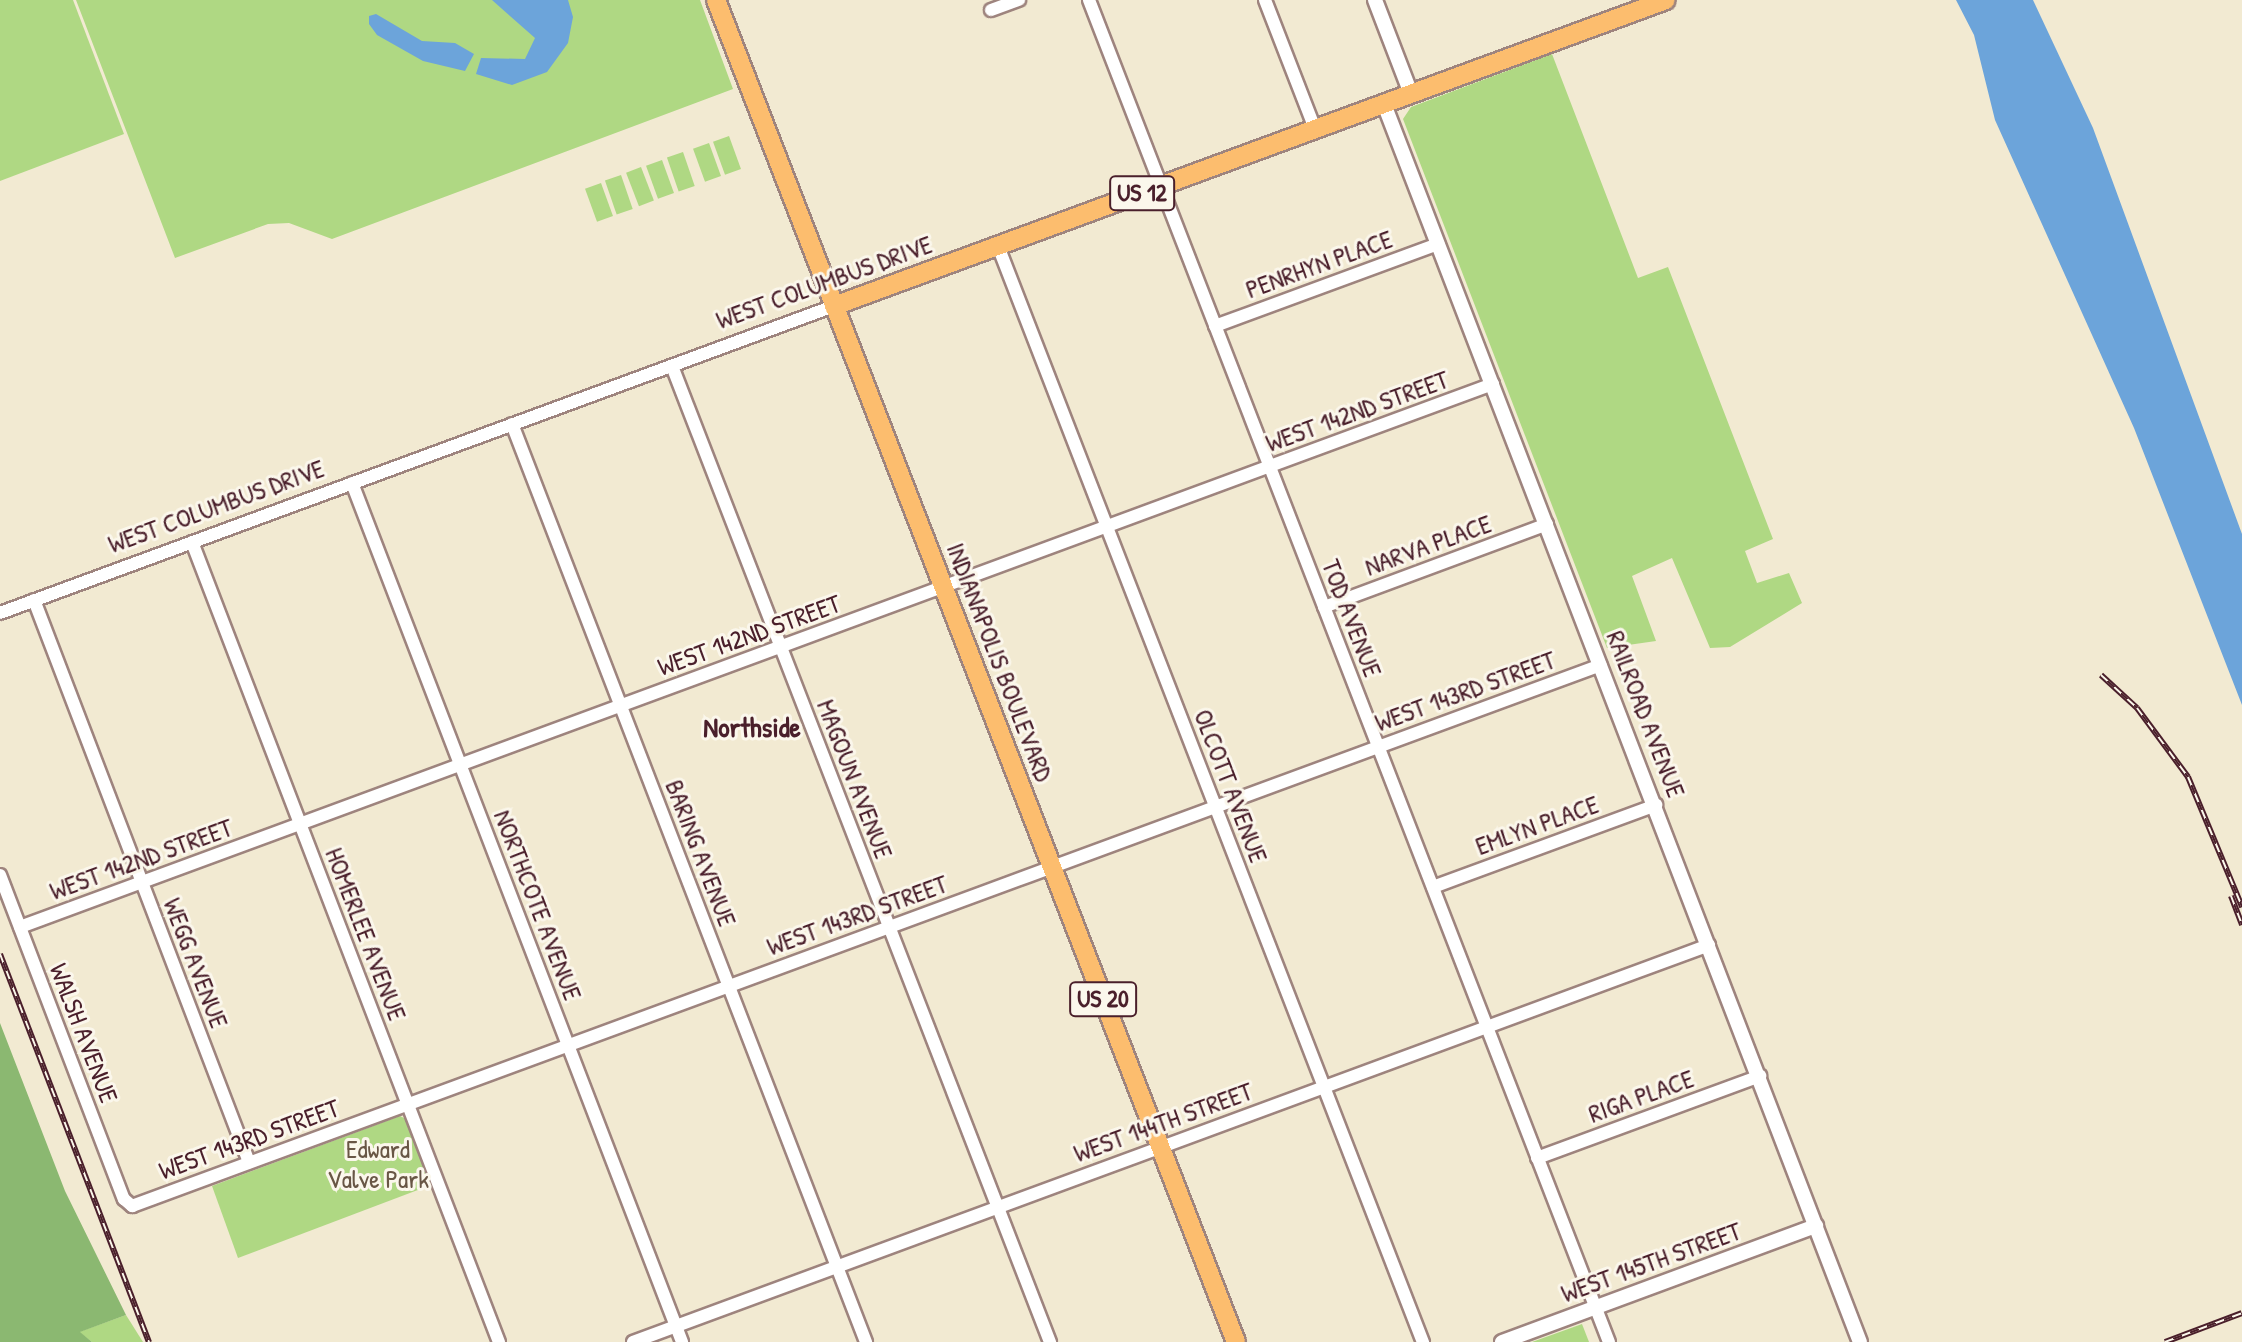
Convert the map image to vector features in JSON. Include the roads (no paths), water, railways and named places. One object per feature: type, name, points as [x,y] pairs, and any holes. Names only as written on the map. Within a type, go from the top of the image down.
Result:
[{"type":"main road","name":"INDIANAPOLIS BOULEVARD","points":[[716,0],[1236,1342]]},
{"type":"main road","name":"WEST COLUMBUS DRIVE","points":[[834,306],[1666,0]]},
{"type":"street","points":[[991,10],[1019,0]]},
{"type":"street","name":"TOD AVENUE","points":[[1089,0],[1609,1342]]},
{"type":"street","points":[[1265,0],[1315,129]]},
{"type":"street","points":[[1375,0],[1411,94]]},
{"type":"street","name":"RAILROAD AVENUE","points":[[1384,104],[1860,1342]]},
{"type":"street","name":"PENRHYN PLACE","points":[[1215,326],[1438,244]]},
{"type":"street","name":"OLCOTT AVENUE","points":[[998,246],[1423,1342]]},
{"type":"street","name":"WEST COLUMBUS DRIVE","points":[[0,613],[834,306]]},
{"type":"street","name":"MAGOUN AVENUE","points":[[672,366],[1050,1342]]},
{"type":"street","name":"WEST 142ND STREET","points":[[20,927],[1493,384]]},
{"type":"street","name":"BARING AVENUE","points":[[512,424],[866,1342]]},
{"type":"street","name":"NORTHCOTE AVENUE","points":[[352,483],[682,1342]]},
{"type":"street","name":"NARVA PLACE","points":[[1324,607],[1547,524]]},
{"type":"street","name":"HOMERLEE AVENUE","points":[[192,542],[499,1342]]},
{"type":"street","name":"WEGG AVENUE","points":[[34,600],[249,1162]]},
{"type":"street","name":"WEST 143RD STREET","points":[[128,1206],[1601,665]]},
{"type":"street","name":"EMLYN PLACE","points":[[1433,887],[1656,805]]},
{"type":"street","name":"WALSH AVENUE","points":[[0,875],[128,1206]]},
{"type":"street","name":"WEST 144TH STREET","points":[[633,1342],[1709,945]]},
{"type":"street","name":"RIGA PLACE","points":[[1537,1158],[1760,1076]]},
{"type":"street","name":"WEST 145TH STREET","points":[[1502,1342],[1816,1226]]},
{"type":"water","points":[[492,0],[568,0],[573,17],[568,43],[547,72],[512,85],[476,74],[481,58],[525,59],[535,38]]},
{"type":"water","points":[[1956,0],[2033,0],[2093,128],[2242,534],[2242,705],[2134,428],[1995,120],[1974,35]]},
{"type":"water","points":[[376,14],[422,41],[455,43],[474,54],[465,71],[423,61],[377,35],[369,24],[369,16]]},
{"type":"railway","points":[[2101,675],[2137,708],[2188,777],[2242,907]]},
{"type":"railway","points":[[2231,896],[2242,925]]},
{"type":"railway","points":[[0,954],[149,1342]]},
{"type":"railway","points":[[2165,1342],[2242,1313]]},
{"type":"district","name":"Northside","points":[[752,727]]},
{"type":"park label","name":"Edward Valve Park","points":[[378,1164]]}]
